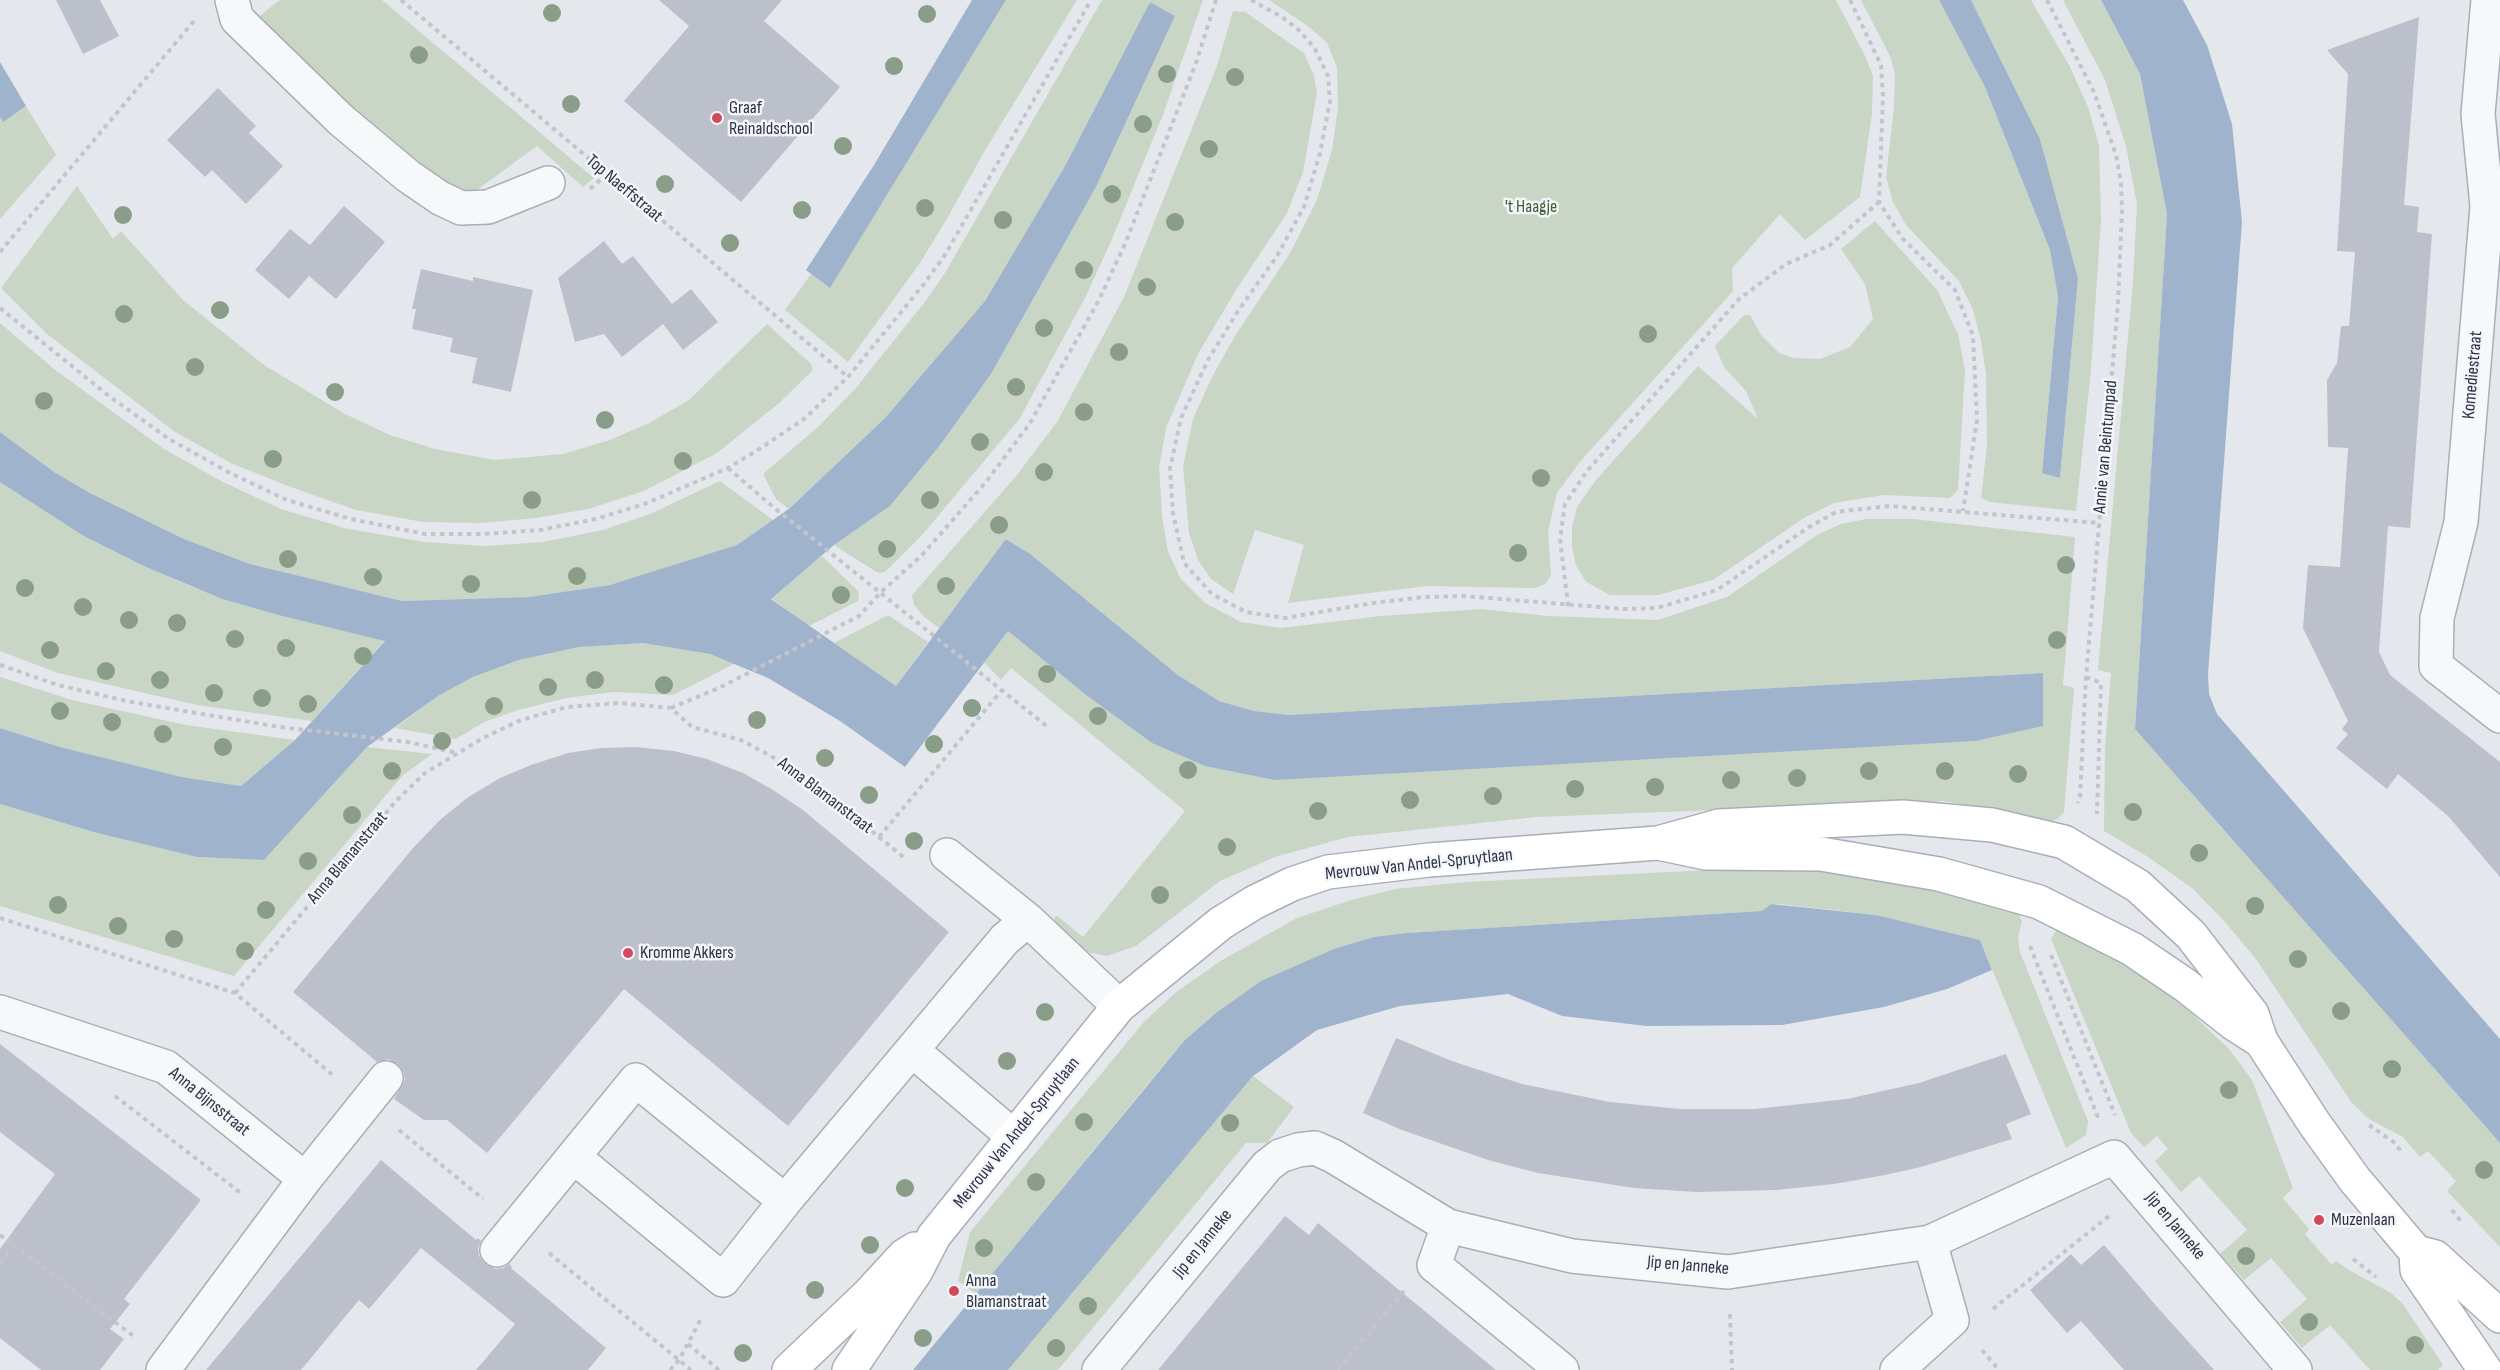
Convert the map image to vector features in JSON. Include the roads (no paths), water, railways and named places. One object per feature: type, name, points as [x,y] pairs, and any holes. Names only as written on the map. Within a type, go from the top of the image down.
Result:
[{"type":"street","points":[[232,0],[237,20],[341,120],[408,176],[440,198],[461,208],[488,207],[548,183]]},
{"type":"street","name":"Komediestraat","points":[[2488,0],[2478,114],[2487,206],[2461,522],[2437,618],[2436,666],[2500,716]]},
{"type":"street","name":"Mevrouw Van Andel-Spruytlaan","points":[[849,1370],[916,1271],[934,1236],[1119,1006],[1221,923],[1255,902],[1292,884],[1328,872],[1429,860],[1658,843],[1719,826],[1903,817],[1992,825],[2064,842],[2138,886],[2191,935],[2252,1014],[2261,1041],[2314,1123],[2355,1180],[2416,1252],[2434,1257],[2500,1316]]},
{"type":"street","name":"Mevrouw Van Andel-Spruytlaan","points":[[1658,843],[1706,853],[1821,854],[1939,873],[2047,906],[2132,949],[2261,1041]]},
{"type":"street","points":[[947,855],[1028,921],[1119,1006]]},
{"type":"street","points":[[574,1157],[723,1280],[1005,939],[1028,921]]},
{"type":"street","name":"Anna Bijnsstraat","points":[[0,1012],[166,1067],[305,1179]]},
{"type":"street","points":[[913,1051],[1014,1137]]},
{"type":"street","points":[[165,1366],[274,1218],[386,1078]]},
{"type":"street","points":[[497,1250],[636,1080],[786,1201]]},
{"type":"street","name":"Jip en Janneke","points":[[1099,1370],[1267,1166],[1280,1156],[1298,1150],[1316,1148],[1448,1226],[1572,1256],[1728,1272],[1930,1242],[2114,1157],[2144,1189],[2295,1370]]},
{"type":"street","points":[[1448,1226],[1434,1265],[1562,1370]]},
{"type":"street","name":"Mevrouw Van Andel-Spruytlaan","points":[[789,1370],[868,1295],[904,1256],[934,1236]]},
{"type":"street","points":[[1897,1370],[1952,1320],[1930,1242]]},
{"type":"street","name":"Mevrouw Van Andel-Spruytlaan","points":[[2416,1252],[2417,1270],[2484,1370]]},
{"type":"water","points":[[972,0],[1006,0],[830,288],[806,270],[874,165]]},
{"type":"water","points":[[1939,0],[1971,0],[2040,139],[2078,278],[2060,478],[2042,473],[2058,297],[2050,250],[1985,87]]},
{"type":"water","points":[[2101,0],[2183,0],[2207,45],[2232,124],[2242,222],[2208,674],[2209,694],[2217,714],[2500,1039],[2500,1143],[2135,729],[2167,214],[2140,74]]},
{"type":"water","points":[[1150,2],[1175,16],[1096,187],[991,374],[941,444],[890,506],[834,545],[771,599],[896,686],[1006,539],[1029,553],[1178,675],[1219,701],[1254,711],[1288,715],[2043,673],[2043,726],[1975,741],[1275,780],[1205,766],[1152,743],[1086,695],[1008,631],[905,767],[840,721],[768,678],[710,654],[643,643],[579,647],[519,660],[473,677],[438,696],[367,747],[264,860],[197,857],[97,833],[0,804],[0,728],[60,747],[182,777],[241,786],[295,740],[385,641],[222,599],[146,567],[82,535],[0,482],[0,432],[54,472],[90,493],[184,539],[250,564],[402,601],[529,597],[610,585],[737,545],[790,508],[885,418],[985,301],[1065,166]]},
{"type":"water","points":[[0,62],[26,106],[3,122],[0,117]]},
{"type":"water","points":[[1771,904],[1876,915],[1980,940],[1992,970],[1947,989],[1884,1007],[1782,1025],[1646,1026],[1562,1016],[1508,994],[1400,1006],[1317,1030],[1253,1076],[1008,1370],[913,1370],[1184,1041],[1217,1012],[1261,981],[1334,949],[1374,937],[1406,933],[1762,911]]},
{"type":"place","name":"Graaf Reinaldschool","points":[[717,118]]},
{"type":"place","name":"Kromme Akkers","points":[[628,953]]},
{"type":"place","name":"Muzenlaan","points":[[2319,1220]]},
{"type":"place","name":"Anna Blamanstraat","points":[[954,1291]]},
{"type":"park label","name":"'t Haagje","points":[[1531,207]]}]
